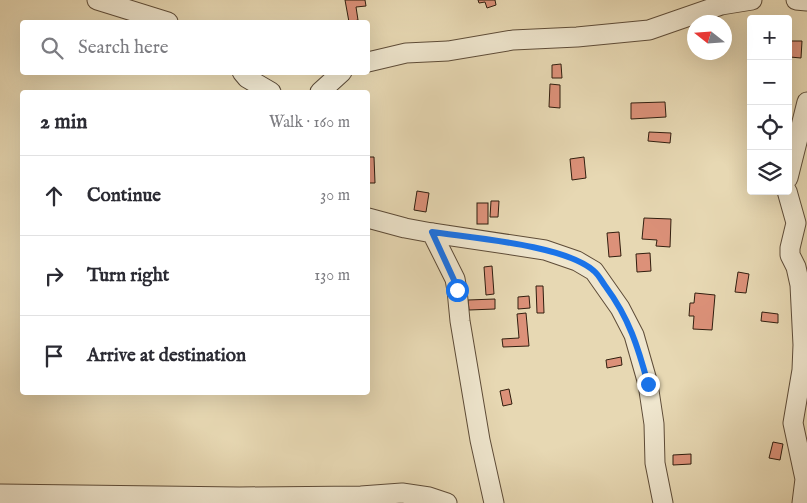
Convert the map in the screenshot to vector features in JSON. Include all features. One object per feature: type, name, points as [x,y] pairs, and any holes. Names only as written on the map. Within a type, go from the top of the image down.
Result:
[{"type":"street","points":[[98,0],[162,20]]},
{"type":"street","points":[[370,62],[406,53],[448,51],[513,40],[577,37],[649,30],[720,5],[752,0]]},
{"type":"street","points":[[796,0],[807,1]]},
{"type":"street","points":[[244,75],[268,90]]},
{"type":"street","points":[[322,90],[339,75]]},
{"type":"street","points":[[792,162],[807,102]]},
{"type":"street","points":[[788,195],[796,223],[790,255],[804,286],[802,370],[793,423],[801,439],[801,456],[805,479],[802,503]]},
{"type":"street","points":[[370,219],[405,228],[545,250],[577,261],[594,271],[620,308],[634,335],[646,376],[654,424],[656,462],[663,503]]},
{"type":"street","points":[[432,232],[457,290],[460,321],[480,440],[494,503]]},
{"type":"street","points":[[0,494],[204,500],[361,496],[402,493],[429,497],[448,503]]},
{"type":"building","points":[[345,0],[365,0],[366,6],[356,7],[358,20],[349,20]]},
{"type":"building","points":[[478,0],[495,0],[496,5],[487,8],[485,2],[479,3]]},
{"type":"building","points":[[792,41],[802,41],[801,58],[792,57]]},
{"type":"building","points":[[561,64],[562,78],[552,78],[552,65]]},
{"type":"building","points":[[550,84],[560,85],[560,108],[549,107]]},
{"type":"building","points":[[665,102],[666,117],[631,119],[631,103]]},
{"type":"building","points":[[649,132],[671,133],[670,143],[648,141]]},
{"type":"building","points":[[370,157],[374,157],[375,183],[370,183]]},
{"type":"building","points":[[584,157],[586,178],[572,180],[570,159]]},
{"type":"building","points":[[417,191],[429,193],[426,212],[414,210]]},
{"type":"building","points":[[491,201],[499,201],[498,217],[490,217]]},
{"type":"building","points":[[477,203],[488,203],[488,224],[477,224]]},
{"type":"building","points":[[644,218],[671,219],[670,247],[656,246],[657,240],[642,239]]},
{"type":"building","points":[[619,232],[621,256],[609,257],[607,233]]},
{"type":"building","points":[[650,253],[651,271],[637,272],[636,254]]},
{"type":"building","points":[[492,266],[494,294],[486,295],[484,267]]},
{"type":"building","points":[[738,272],[749,274],[746,293],[735,292]]},
{"type":"building","points":[[536,286],[543,286],[544,313],[537,313]]},
{"type":"building","points":[[695,293],[715,295],[712,330],[693,329],[694,316],[689,316],[690,303],[694,303]]},
{"type":"building","points":[[529,296],[530,308],[518,309],[518,297]]},
{"type":"building","points":[[495,299],[495,309],[469,310],[468,300]]},
{"type":"building","points":[[762,312],[778,314],[778,323],[761,321]]},
{"type":"building","points":[[526,313],[529,346],[503,347],[502,339],[519,338],[517,314]]},
{"type":"building","points":[[621,357],[622,365],[607,368],[606,360]]},
{"type":"building","points":[[509,389],[512,404],[503,406],[500,391]]},
{"type":"building","points":[[773,442],[783,444],[780,460],[769,458]]},
{"type":"building","points":[[691,454],[691,464],[673,465],[673,455]]},
{"type":"route","points":[[457,290],[432,232],[557,252],[577,261],[594,271],[620,308],[634,335],[648,384]]}]
